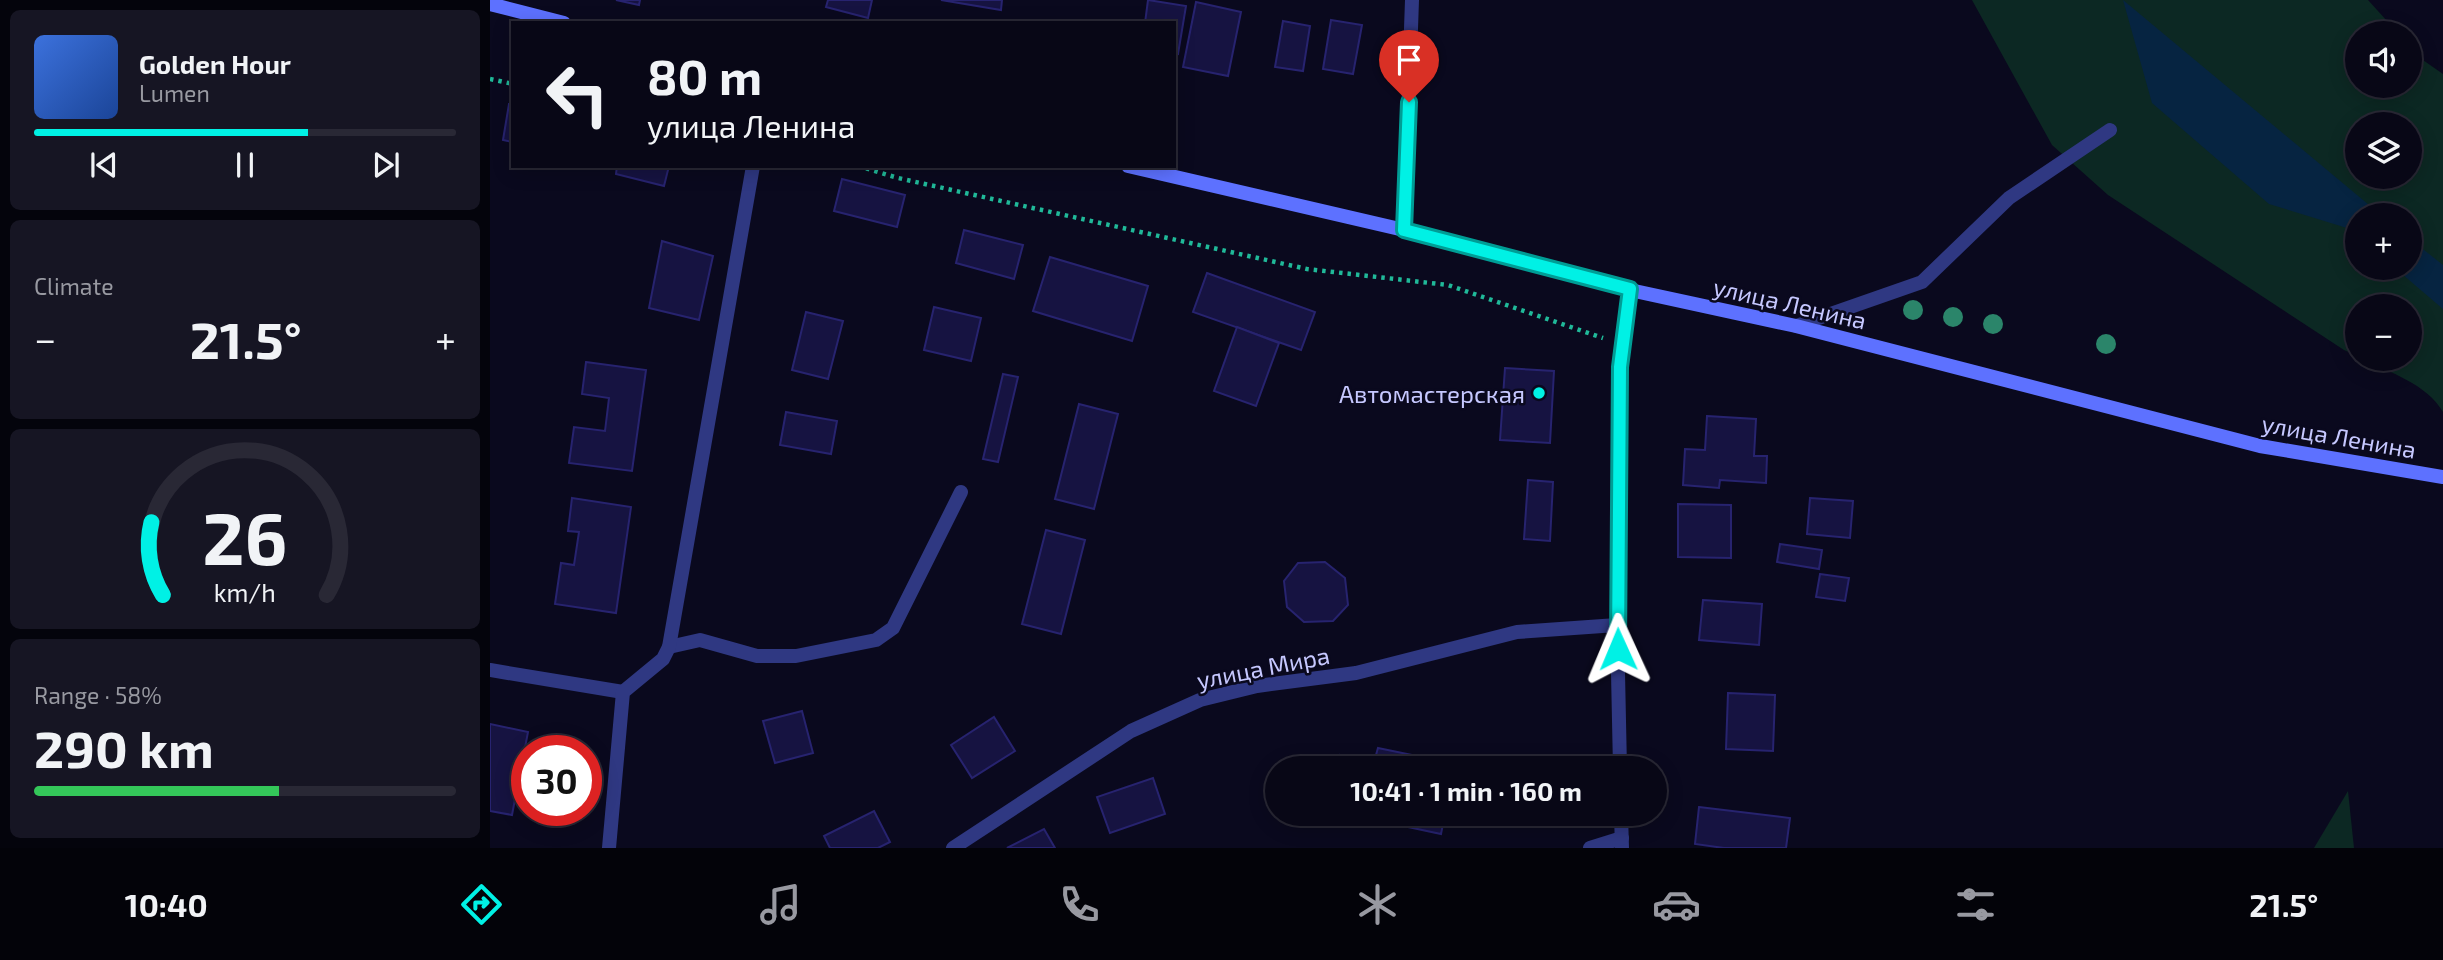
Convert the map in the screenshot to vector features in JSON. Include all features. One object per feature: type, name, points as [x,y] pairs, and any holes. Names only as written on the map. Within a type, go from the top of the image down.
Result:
[{"type":"main road","points":[[490,4],[556,21]]},
{"type":"main road","name":"улица Ленина","points":[[1137,168],[1404,230],[1630,289],[1797,326],[2260,446],[2443,477]]},
{"type":"street","points":[[1404,230],[1412,0]]},
{"type":"street","points":[[1797,326],[1922,282],[2009,198],[2110,130]]},
{"type":"street","points":[[490,670],[623,692],[663,659],[669,647],[752,168]]},
{"type":"street","points":[[1620,756],[1617,625],[1620,367],[1630,289]]},
{"type":"street","points":[[669,647],[700,640],[757,656],[796,656],[876,640],[893,628],[961,492]]},
{"type":"street","name":"улица Мира","points":[[953,848],[1131,731],[1200,700],[1257,687],[1356,673],[1517,632],[1617,625]]},
{"type":"street","points":[[609,848],[623,692]]},
{"type":"street","points":[[1590,848],[1622,843]]},
{"type":"path","points":[[490,79],[511,84]]},
{"type":"path","points":[[865,168],[898,178],[1307,269],[1448,285],[1623,345]]},
{"type":"green space","points":[[1972,0],[2368,0],[2387,21],[2345,21],[2345,98],[2422,98],[2422,59],[2443,74],[2443,412],[2436,402],[2417,386],[2388,371],[2422,371],[2422,294],[2345,294],[2345,350],[2108,195],[2052,145]]},
{"type":"green space","points":[[2348,791],[2354,848],[2314,848]]},
{"type":"water","points":[[2123,0],[2345,185],[2345,189],[2350,189],[2367,203],[2345,203],[2345,227],[2269,204],[2152,103]]},
{"type":"water","points":[[2422,248],[2443,265],[2443,309],[2409,280],[2422,280]]},
{"type":"building","points":[[616,0],[640,0],[639,5]]},
{"type":"building","points":[[828,0],[872,0],[868,18],[826,7]]},
{"type":"building","points":[[941,0],[1002,0],[1001,10]]},
{"type":"building","points":[[1148,0],[1186,6],[1178,54],[1176,21],[1145,21]]},
{"type":"building","points":[[1196,2],[1241,12],[1228,76],[1183,67]]},
{"type":"building","points":[[1331,20],[1362,25],[1353,74],[1323,69]]},
{"type":"building","points":[[1283,21],[1310,26],[1303,71],[1275,67]]},
{"type":"building","points":[[509,104],[511,104],[511,142],[503,140]]},
{"type":"building","points":[[617,168],[668,168],[664,186],[616,174]]},
{"type":"building","points":[[842,179],[905,195],[897,227],[834,211]]},
{"type":"building","points":[[964,230],[1023,245],[1014,279],[956,263]]},
{"type":"building","points":[[662,241],[713,256],[699,320],[649,308]]},
{"type":"building","points":[[1050,257],[1148,286],[1132,341],[1033,311]]},
{"type":"building","points":[[1207,273],[1315,312],[1301,350],[1193,312]]},
{"type":"building","points":[[934,307],[981,318],[971,361],[924,350]]},
{"type":"building","points":[[806,312],[843,321],[828,379],[792,370]]},
{"type":"building","points":[[1237,327],[1279,343],[1256,406],[1214,391]]},
{"type":"building","points":[[586,362],[646,370],[632,471],[569,463],[574,427],[605,431],[609,398],[582,394]]},
{"type":"building","points":[[1505,368],[1554,371],[1550,443],[1500,440]]},
{"type":"building","points":[[1003,374],[1018,377],[998,462],[983,459]]},
{"type":"building","points":[[1079,404],[1118,414],[1094,509],[1055,499]]},
{"type":"building","points":[[786,412],[837,421],[831,454],[780,445]]},
{"type":"building","points":[[1707,416],[1756,419],[1754,456],[1767,456],[1766,483],[1720,480],[1719,488],[1683,485],[1685,449],[1705,450]]},
{"type":"building","points":[[1528,480],[1553,482],[1550,541],[1524,539]]},
{"type":"building","points":[[572,498],[631,507],[616,613],[555,604],[561,563],[574,565],[579,532],[568,531]]},
{"type":"building","points":[[1810,498],[1853,501],[1850,538],[1807,534]]},
{"type":"building","points":[[1678,504],[1731,505],[1731,558],[1678,557]]},
{"type":"building","points":[[1046,530],[1085,540],[1061,634],[1022,624]]},
{"type":"building","points":[[1780,544],[1822,550],[1819,569],[1777,562]]},
{"type":"building","points":[[1325,562],[1345,578],[1348,605],[1333,621],[1304,622],[1287,607],[1284,581],[1298,563]]},
{"type":"building","points":[[1820,574],[1849,578],[1845,601],[1816,597]]},
{"type":"building","points":[[1703,600],[1762,604],[1759,645],[1699,640]]},
{"type":"building","points":[[1728,693],[1775,695],[1773,751],[1726,749]]},
{"type":"building","points":[[802,711],[813,753],[775,763],[763,721]]},
{"type":"building","points":[[994,717],[1015,751],[972,778],[951,745]]},
{"type":"building","points":[[490,724],[528,732],[527,735],[511,735],[511,815],[490,811]]},
{"type":"building","points":[[1378,748],[1417,756],[1376,756]]},
{"type":"building","points":[[1153,778],[1165,814],[1110,833],[1097,797]]},
{"type":"building","points":[[1699,807],[1790,818],[1786,848],[1724,848],[1695,844]]},
{"type":"building","points":[[874,811],[890,842],[878,848],[830,848],[824,836]]},
{"type":"building","points":[[1403,826],[1443,826],[1441,834]]},
{"type":"building","points":[[1044,829],[1055,848],[1007,848]]},
{"type":"place","name":"Автомастерская","points":[[1539,393]]},
{"type":"route","points":[[1409,102],[1404,230],[1630,289],[1620,367],[1618,649]]}]
